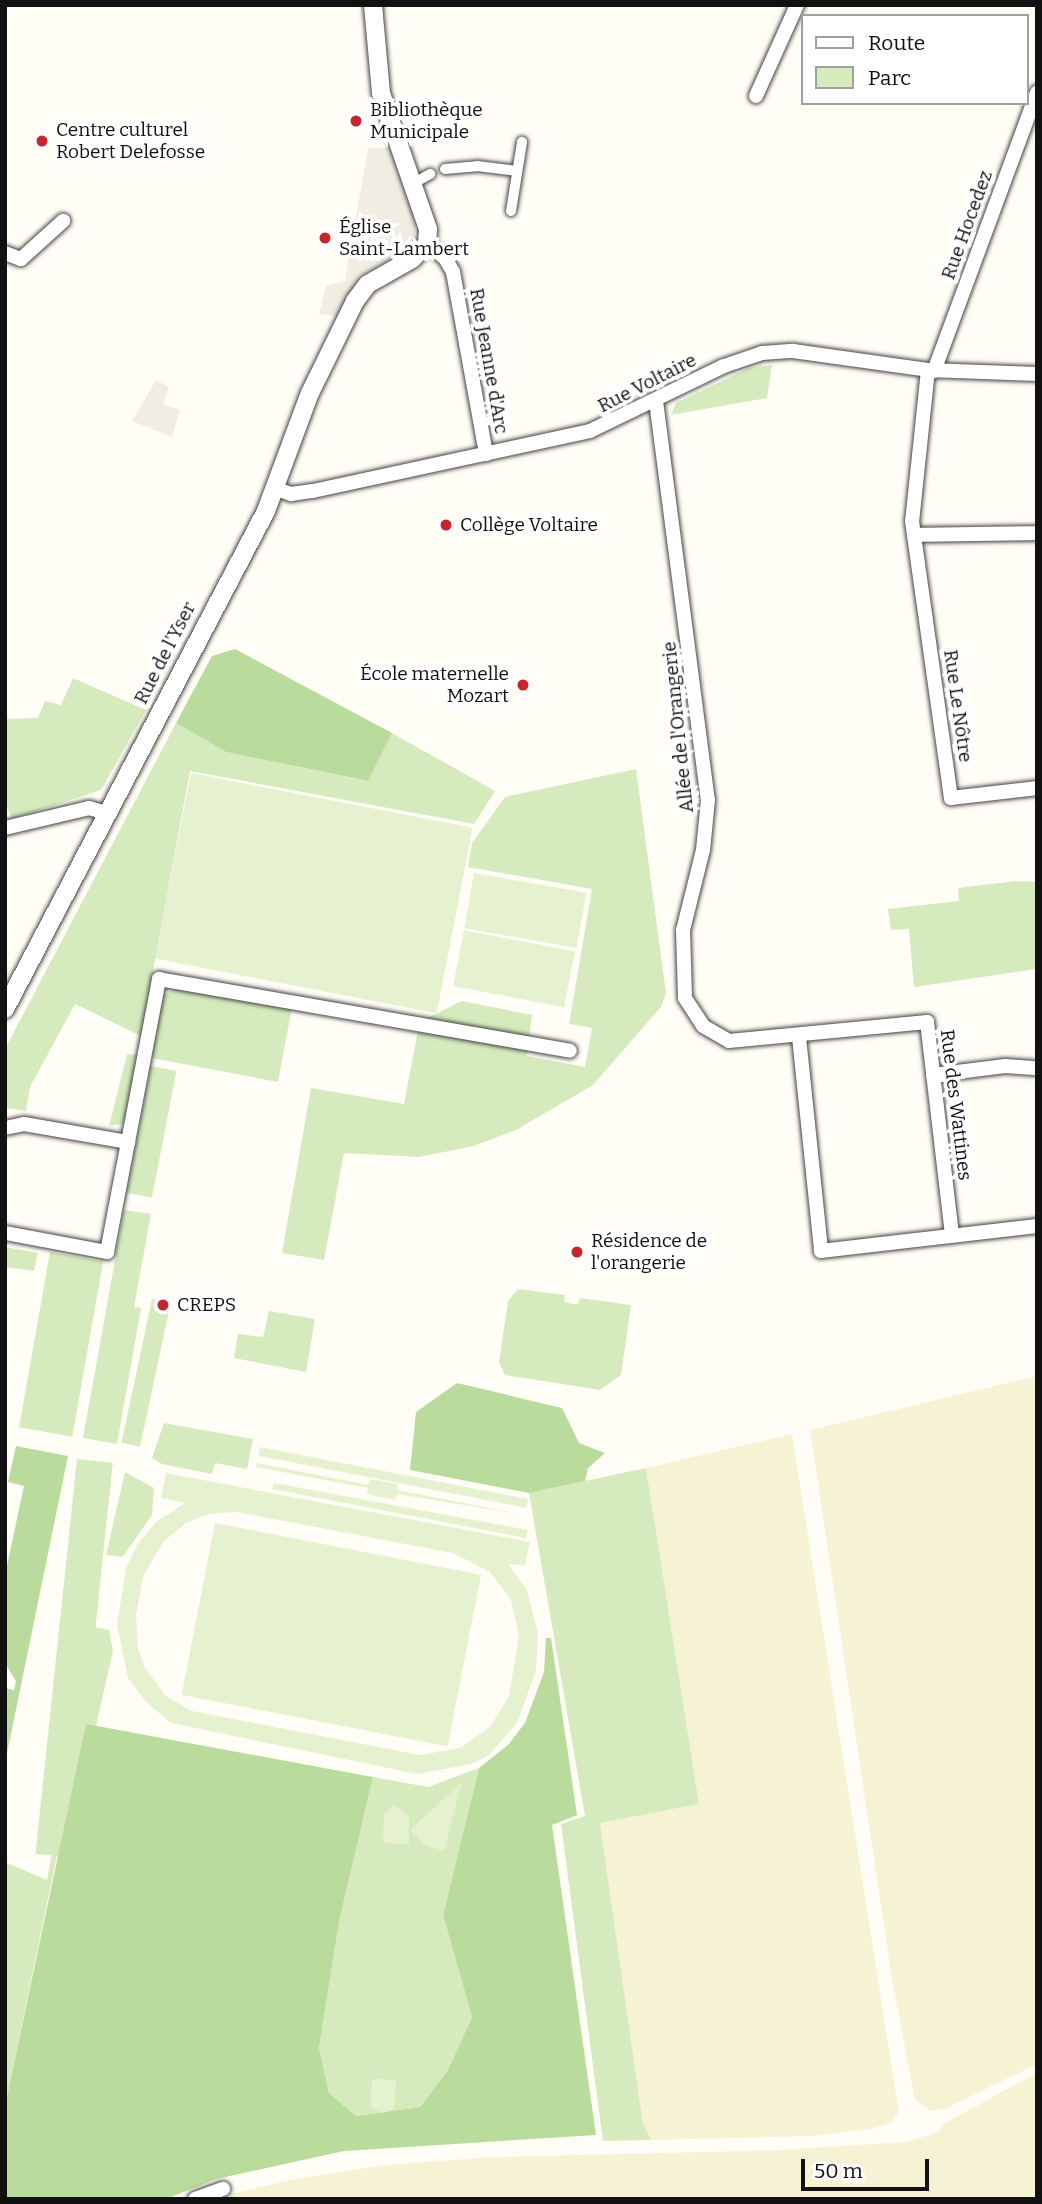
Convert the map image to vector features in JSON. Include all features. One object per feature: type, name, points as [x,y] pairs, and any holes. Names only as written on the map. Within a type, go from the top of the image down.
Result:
[{"type":"street","points":[[373,5],[378,79],[391,128],[428,229],[427,244]]},
{"type":"street","points":[[756,96],[797,5]]},
{"type":"street","name":"Rue Hocedez","points":[[914,535],[913,502],[931,371],[1037,92]]},
{"type":"street","points":[[511,211],[522,142]]},
{"type":"street","points":[[444,169],[477,166],[516,171]]},
{"type":"street","points":[[412,184],[429,174]]},
{"type":"street","points":[[5,253],[21,259],[63,220]]},
{"type":"street","name":"Rue de l'Yser","points":[[5,1009],[276,489],[310,393],[350,311],[368,284],[412,259],[427,244]]},
{"type":"street","name":"Rue Jeanne d'Arc","points":[[427,244],[453,272],[486,454]]},
{"type":"street","name":"Rue Voltaire","points":[[276,489],[291,494],[313,491],[601,428],[733,362],[773,351],[931,371],[1037,374]]},
{"type":"street","name":"Allée de l'Orangerie","points":[[656,401],[708,800],[703,850],[683,930],[685,998],[703,1026],[730,1041],[799,1037]]},
{"type":"street","points":[[914,535],[1037,533]]},
{"type":"street","name":"Rue Le Nôtre","points":[[914,535],[951,798],[1037,788]]},
{"type":"street","points":[[5,828],[89,808],[107,813]]},
{"type":"street","points":[[5,1233],[107,1252],[159,979],[570,1051]]},
{"type":"street","name":"Rue des Wattines","points":[[799,1037],[926,1023],[952,1236]]},
{"type":"street","points":[[799,1037],[821,1251],[1037,1226]]},
{"type":"street","points":[[933,1075],[1005,1066],[1037,1068]]},
{"type":"street","points":[[5,1128],[23,1124],[128,1142]]},
{"type":"street","points":[[195,2199],[223,2189]]},
{"type":"shaded area","points":[[368,148],[389,148],[414,213],[415,240],[402,254],[360,275],[339,316],[319,314],[326,286],[345,281]]},
{"type":"shaded area","points":[[156,380],[169,387],[163,404],[180,410],[172,437],[132,421]]},
{"type":"shaded area","points":[[1037,1376],[1037,2064],[945,2109],[931,2111],[915,2100],[892,1979],[810,1430]]},
{"type":"shaded area","points":[[792,1434],[899,2113],[891,2123],[871,2129],[812,2136],[651,2140],[643,2124],[600,1823],[699,1804],[646,1468]]},
{"type":"shaded area","points":[[1037,2073],[1037,2199],[211,2199],[294,2179],[386,2165],[493,2157],[780,2150],[906,2142],[938,2132],[945,2123]]},
{"type":"green space","points":[[772,365],[767,398],[671,415],[676,403],[749,368]]},
{"type":"green space","points":[[235,649],[392,733],[368,781],[226,752],[176,723],[212,656]]},
{"type":"green space","points":[[73,678],[146,710],[101,790],[12,819],[5,802],[5,719],[38,718],[45,701],[61,705]]},
{"type":"green space","points":[[176,723],[226,752],[367,781],[392,733],[495,791],[474,824],[190,771],[141,1036],[75,1004],[30,1087],[26,1111],[5,1108],[5,1049]]},
{"type":"green space","points":[[636,769],[666,993],[661,1007],[593,1085],[516,1130],[474,1146],[419,1157],[344,1153],[324,1260],[282,1253],[311,1088],[404,1104],[418,1030],[528,1050],[527,1056],[585,1067],[592,1028],[569,1024],[592,889],[468,867],[472,843],[505,797]]},
{"type":"green space","points":[[191,773],[473,828],[437,1013],[155,959]]},
{"type":"green space","points":[[474,873],[586,893],[577,948],[464,928]]},
{"type":"green space","points":[[1016,881],[1037,882],[1037,969],[914,987],[909,929],[891,930],[888,909],[959,901],[958,888]]},
{"type":"green space","points":[[464,930],[575,952],[564,1008],[453,986]]},
{"type":"green space","points":[[181,987],[292,1007],[278,1082],[152,1058],[163,995]]},
{"type":"green space","points":[[462,1001],[532,1015],[529,1039],[425,1019]]},
{"type":"green space","points":[[127,1054],[138,1055],[125,1123],[109,1126]]},
{"type":"green space","points":[[151,1066],[177,1071],[152,1198],[126,1193]]},
{"type":"green space","points":[[124,1210],[151,1214],[134,1307],[141,1308],[117,1444],[83,1438]]},
{"type":"green space","points":[[5,1247],[38,1253],[34,1271],[5,1267]]},
{"type":"green space","points":[[50,1252],[103,1261],[72,1437],[19,1427]]},
{"type":"green space","points":[[518,1289],[565,1295],[564,1302],[573,1304],[578,1304],[580,1298],[631,1305],[621,1375],[600,1390],[505,1375],[499,1362],[508,1301]]},
{"type":"green space","points":[[152,1299],[171,1303],[140,1447],[121,1443]]},
{"type":"green space","points":[[269,1311],[315,1319],[306,1372],[234,1358],[238,1334],[263,1337]]},
{"type":"green space","points":[[457,1383],[562,1408],[579,1443],[605,1453],[588,1468],[585,1481],[529,1493],[410,1470],[416,1412]]},
{"type":"green space","points":[[164,1423],[253,1439],[247,1469],[215,1463],[212,1474],[162,1464],[152,1458]]},
{"type":"green space","points":[[16,1446],[68,1456],[5,1763],[5,1688],[14,1690],[16,1681],[5,1663],[5,1575],[24,1486],[8,1482]]},
{"type":"green space","points":[[260,1447],[528,1499],[526,1508],[258,1456]]},
{"type":"green space","points":[[77,1459],[113,1463],[71,1858],[36,1854]]},
{"type":"green space","points":[[257,1463],[368,1485],[370,1479],[398,1484],[397,1490],[526,1515],[397,1494],[395,1500],[367,1494],[368,1488],[256,1467]]},
{"type":"green space","points":[[646,1468],[699,1804],[600,1823],[643,2124],[651,2140],[603,2141],[561,1824],[585,1816],[529,1493]]},
{"type":"green space","points":[[125,1472],[154,1488],[152,1515],[123,1557],[106,1555]]},
{"type":"green space","points":[[166,1473],[530,1542],[525,1566],[508,1564],[527,1590],[538,1633],[536,1671],[517,1723],[489,1755],[472,1764],[417,1774],[171,1723],[146,1702],[128,1678],[117,1625],[126,1568],[137,1545],[156,1522],[185,1503],[161,1498]],"holes":[[[236,1512],[453,1553],[490,1572],[511,1600],[519,1636],[509,1696],[490,1727],[460,1748],[420,1755],[192,1711],[166,1696],[145,1668],[138,1649],[136,1615],[143,1577],[163,1542],[186,1523],[208,1514]]]},
{"type":"green space","points":[[274,1483],[528,1530],[526,1538],[272,1489]]},
{"type":"green space","points":[[215,1523],[481,1575],[448,1746],[182,1695]]},
{"type":"green space","points":[[94,1627],[109,1630],[113,1651],[96,1726],[86,1724],[83,1730],[5,2106],[5,1862],[47,1880]]},
{"type":"green space","points":[[546,1638],[551,1638],[577,1815],[552,1825],[596,2135],[344,2151],[216,2179],[166,2199],[5,2199],[5,2106],[86,1724],[373,1777],[339,1922],[319,2048],[329,2093],[356,2116],[420,2107],[448,2070],[472,2017],[443,1915],[479,1768],[508,1745],[525,1723],[544,1672]]},
{"type":"green space","points":[[479,1768],[443,1915],[472,2017],[448,2070],[420,2107],[356,2116],[329,2093],[319,2048],[339,1922],[373,1777],[428,1787]]},
{"type":"green space","points":[[462,1782],[444,1851],[425,1845],[410,1830]]},
{"type":"green space","points":[[394,1805],[409,1816],[409,1844],[383,1843],[384,1814]]},
{"type":"green space","points":[[372,2079],[396,2080],[394,2109],[382,2113],[371,2107]]},
{"type":"place","name":"Bibliothèque Municipale","points":[[356,121]]},
{"type":"place","name":"Centre culturel Robert Delefosse","points":[[42,141]]},
{"type":"place","name":"Église Saint-Lambert","points":[[325,238]]},
{"type":"place","name":"Collège Voltaire","points":[[446,525]]},
{"type":"place","name":"École maternelle Mozart","points":[[523,685]]},
{"type":"place","name":"Résidence de l'orangerie","points":[[577,1252]]},
{"type":"place","name":"CREPS","points":[[163,1305]]}]
